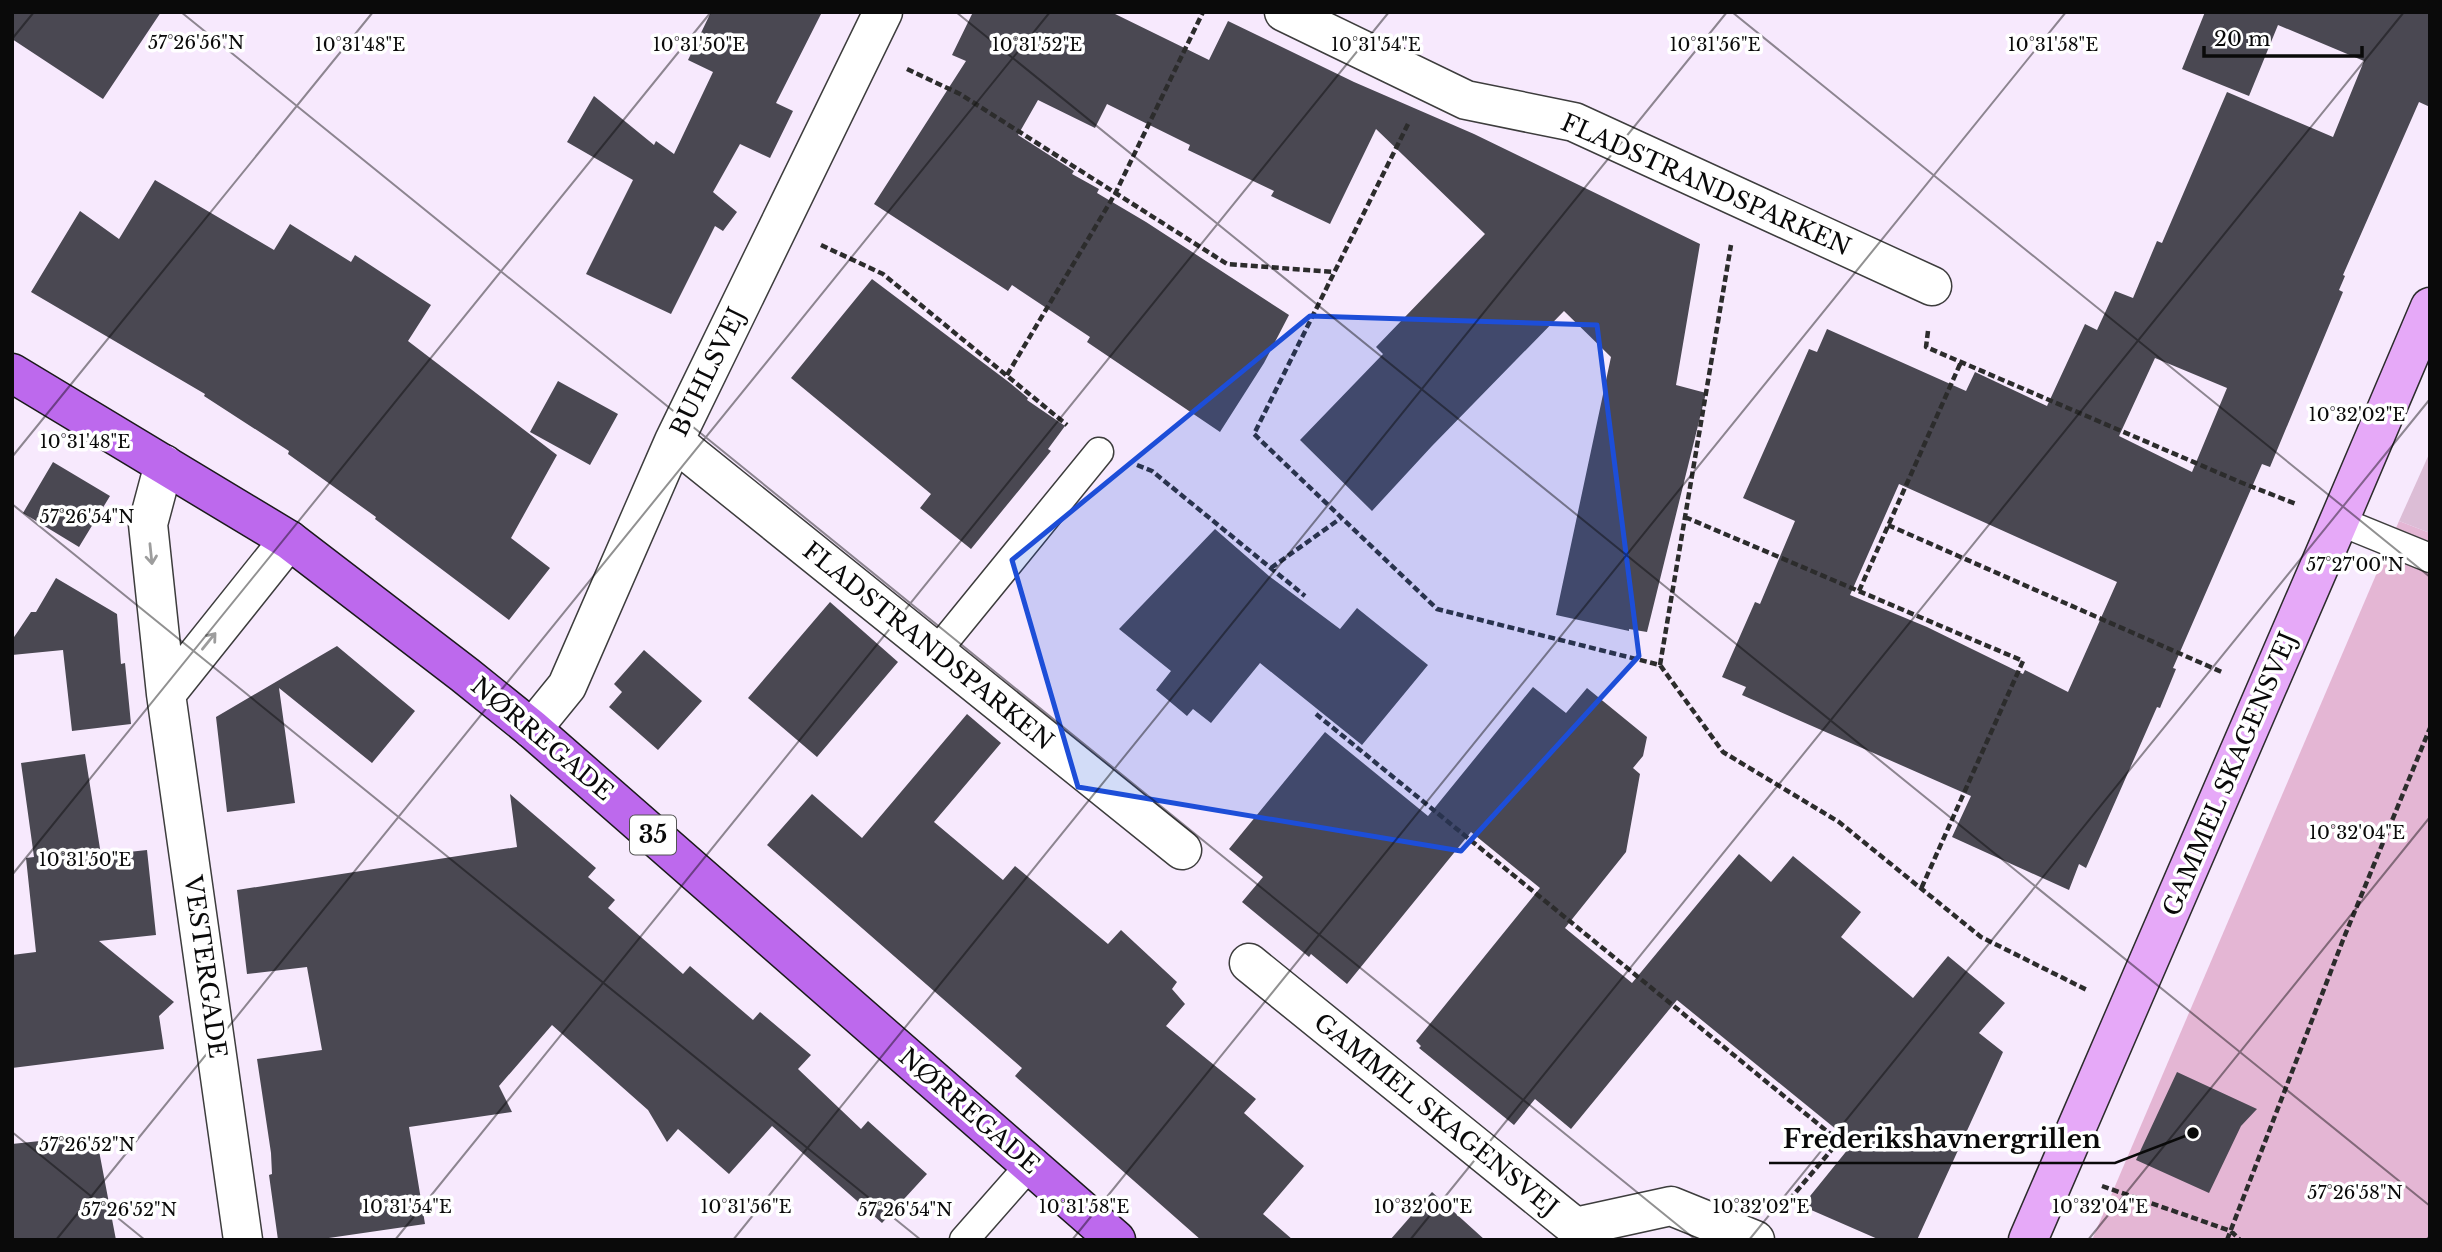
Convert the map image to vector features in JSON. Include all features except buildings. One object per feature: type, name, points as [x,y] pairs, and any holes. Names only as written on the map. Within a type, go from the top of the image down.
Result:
[{"type":"main road","name":"35","points":[[13,375],[164,464]]},
{"type":"main road","name":"NØRREGADE","points":[[164,464],[289,540],[532,729],[1116,1240]]},
{"type":"street","name":"BUHLSVEJ","points":[[532,729],[567,686],[674,441],[883,12]]},
{"type":"street","name":"FLADSTRANDSPARKEN","points":[[1284,12],[1466,100],[1574,122],[1932,286]]},
{"type":"street","name":"GAMMEL SKAGENSVEJ","points":[[2028,1240],[2430,307]]},
{"type":"street","name":"FLADSTRANDSPARKEN","points":[[674,441],[1182,850]]},
{"type":"street","name":"VESTERGADE","points":[[164,464],[148,524],[166,694],[243,1240]]},
{"type":"street","points":[[166,694],[289,540]]},
{"type":"street","name":"GAMMEL SKAGENSVEJ","points":[[1249,963],[1575,1227],[1671,1206],[1755,1240]]},
{"type":"lane","points":[[936,652],[1099,452]]},
{"type":"lane","points":[[2340,521],[2430,558]]},
{"type":"lane","points":[[964,1240],[1030,1165]]},
{"type":"path","points":[[1007,375],[1115,194],[1203,12]]},
{"type":"path","points":[[865,50],[960,94],[1227,264],[1334,272]]},
{"type":"path","points":[[1429,82],[1254,434],[1437,609],[1660,665],[1723,752],[1839,822],[1981,937],[2127,1010]]},
{"type":"path","points":[[1660,665],[1739,198]]},
{"type":"path","points":[[779,225],[883,274],[1099,452],[1152,471],[1305,596]]},
{"type":"path","points":[[1932,286],[1926,347],[2240,482],[2340,521]]},
{"type":"path","points":[[1859,591],[1961,362]]},
{"type":"path","points":[[1685,517],[2023,661],[1921,889]]},
{"type":"path","points":[[1271,568],[1341,518]]},
{"type":"path","points":[[1888,525],[2266,691]]},
{"type":"path","points":[[1316,714],[1839,1141],[1781,1211]]},
{"type":"path","points":[[2227,1240],[2343,940],[2430,728]]},
{"type":"path","points":[[2059,1165],[2102,1186],[2231,1231],[2240,1240]]},
{"type":"highlighted area","points":[[1310,316],[1597,325],[1639,656],[1461,851],[1078,787],[1012,560]]},
{"type":"shaded area","points":[[2430,452],[2430,533],[2399,521]]},
{"type":"shaded area","points":[[2399,521],[2430,533],[2430,1240],[2092,1240]]},
{"type":"place","name":"Frederikshavnergrillen","points":[[2193,1133]]}]
